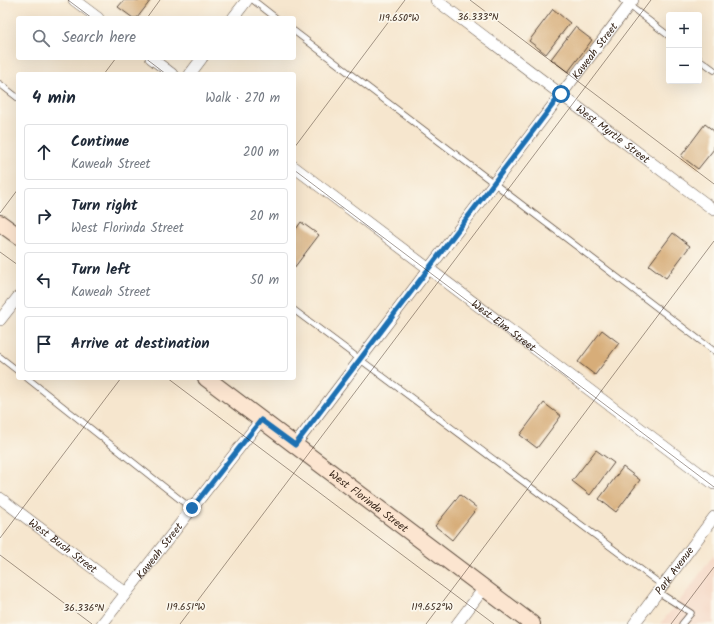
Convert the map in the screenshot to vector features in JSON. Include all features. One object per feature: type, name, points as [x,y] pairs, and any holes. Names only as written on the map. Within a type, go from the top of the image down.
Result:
[{"type":"street","points":[[74,0],[95,16]]},
{"type":"street","points":[[235,16],[247,0]]},
{"type":"street","name":"West Myrtle Street","points":[[436,0],[714,210]]},
{"type":"street","name":"Kaweah Street","points":[[295,445],[561,94],[628,2]]},
{"type":"street","points":[[153,60],[169,72]]},
{"type":"street","points":[[192,72],[200,60]]},
{"type":"street","name":"West Elm Street","points":[[296,168],[714,484]]},
{"type":"street","points":[[0,223],[16,235]]},
{"type":"street","points":[[0,320],[16,300]]},
{"type":"street","name":"West Florinda Street","points":[[209,380],[532,624]]},
{"type":"street","name":"Kaweah Street","points":[[102,624],[261,420]]},
{"type":"street","name":"West Bush Street","points":[[0,498],[126,593]]},
{"type":"street","name":"Park Avenue","points":[[634,624],[714,517]]},
{"type":"street","points":[[457,624],[484,588]]},
{"type":"lane","points":[[253,0],[273,16]]},
{"type":"lane","points":[[628,2],[666,34]]},
{"type":"lane","points":[[296,34],[714,351]]},
{"type":"lane","points":[[702,61],[714,70]]},
{"type":"lane","points":[[0,84],[16,96]]},
{"type":"lane","points":[[296,312],[691,613],[682,624]]},
{"type":"lane","points":[[0,357],[16,369]]},
{"type":"lane","points":[[30,380],[192,508]]},
{"type":"shaded area","points":[[714,554],[714,624],[660,624],[687,592]]},
{"type":"building","points":[[124,0],[151,0],[139,16],[130,16],[118,7]]},
{"type":"building","points":[[553,9],[570,23],[546,54],[529,41]]},
{"type":"building","points":[[575,27],[592,40],[568,72],[551,59]]},
{"type":"building","points":[[705,124],[714,131],[714,149],[698,169],[681,156]]},
{"type":"building","points":[[301,222],[319,235],[296,265],[296,229]]},
{"type":"building","points":[[673,233],[690,246],[666,278],[649,265]]},
{"type":"building","points":[[602,330],[619,343],[595,375],[578,362]]},
{"type":"building","points":[[544,403],[561,416],[537,448],[520,435]]},
{"type":"building","points":[[596,450],[614,463],[590,495],[572,481]]},
{"type":"building","points":[[623,467],[640,480],[616,512],[599,499]]},
{"type":"building","points":[[460,495],[477,508],[452,540],[435,526]]},
{"type":"route","points":[[192,508],[261,420],[295,445],[561,94]]}]
